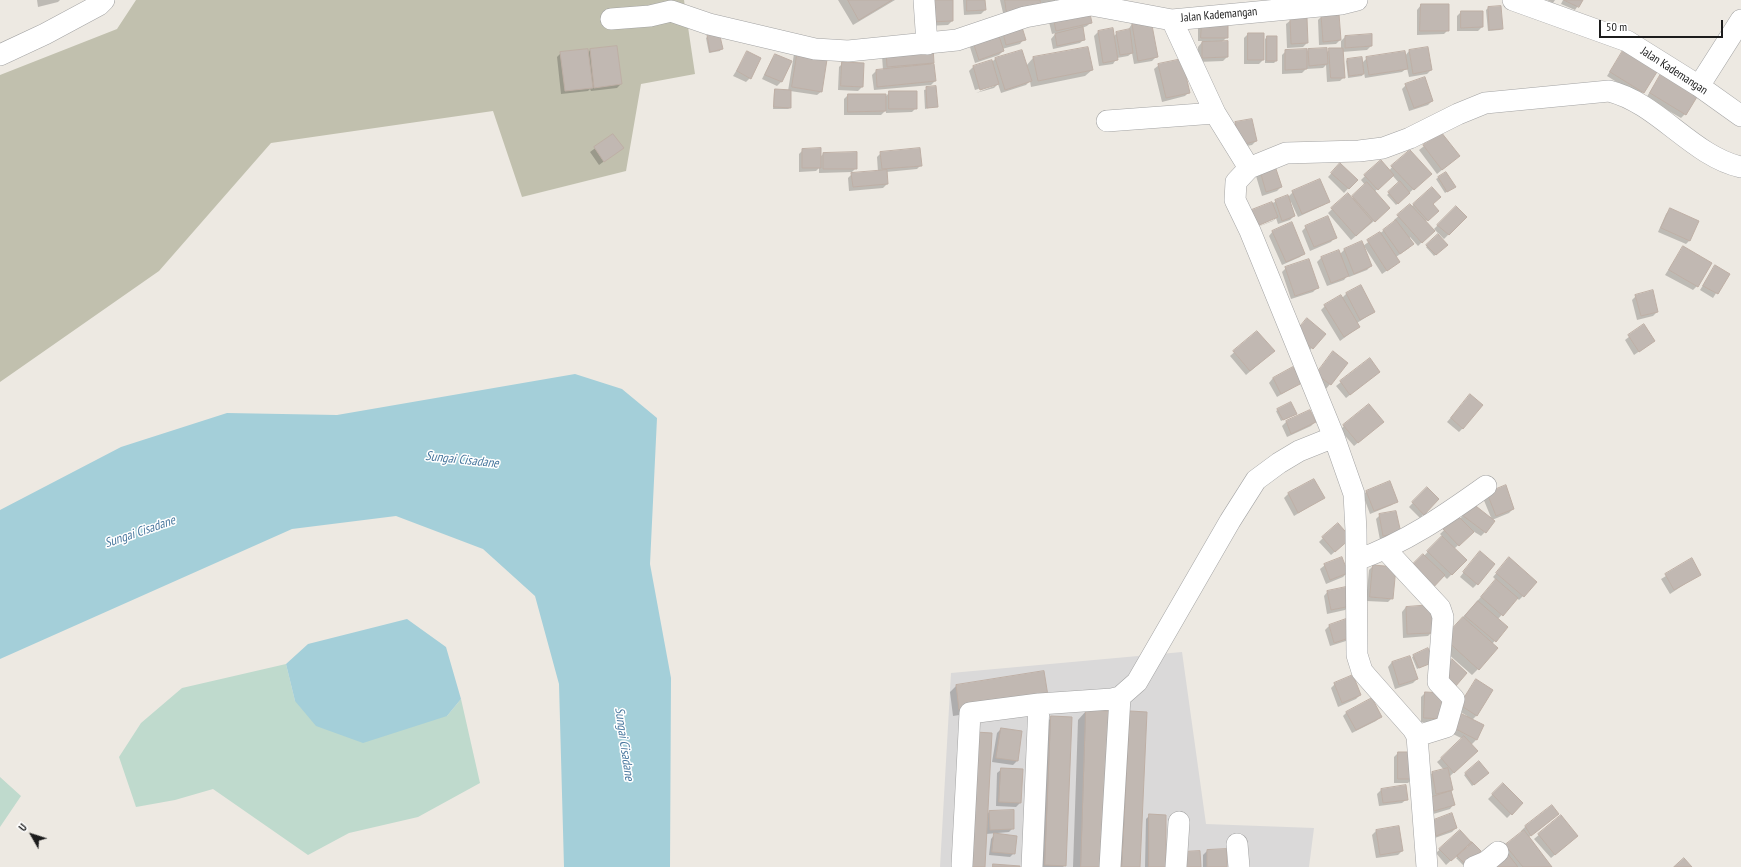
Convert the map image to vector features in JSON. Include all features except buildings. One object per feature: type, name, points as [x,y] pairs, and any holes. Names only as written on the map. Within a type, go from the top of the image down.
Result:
[{"type":"street","points":[[0,55],[45,34],[99,5],[104,0]]},
{"type":"street","points":[[924,0],[927,44]]},
{"type":"street","name":"Jalan Kademangan","points":[[1513,0],[1627,41],[1699,86],[1741,116]]},
{"type":"street","name":"Jalan Kademangan","points":[[1088,3],[1172,20],[1345,1]]},
{"type":"street","points":[[611,19],[650,16],[671,11],[709,24],[815,49],[848,51],[956,40],[1025,17],[1088,3]]},
{"type":"street","points":[[1172,20],[1215,113],[1249,168]]},
{"type":"street","points":[[1699,86],[1741,20]]},
{"type":"street","points":[[1421,866],[1417,736],[1413,729],[1367,677],[1357,656],[1357,560],[1354,494],[1334,437],[1250,231],[1235,200],[1236,182],[1249,168],[1286,153],[1359,151],[1383,148],[1410,138],[1458,114],[1485,103],[1609,91],[1621,94],[1640,105],[1719,160],[1741,167]]},
{"type":"street","points":[[1108,121],[1215,113]]},
{"type":"street","points":[[962,865],[970,713],[1039,704],[1120,697],[1137,682],[1230,520],[1256,480],[1279,462],[1299,451],[1334,437]]},
{"type":"street","points":[[1357,560],[1386,550],[1429,525],[1486,486]]},
{"type":"street","points":[[1386,550],[1440,608],[1443,617],[1438,680],[1439,684],[1454,699],[1446,727],[1417,736]]},
{"type":"street","points":[[1110,867],[1120,697]]},
{"type":"street","points":[[1032,867],[1039,704]]},
{"type":"street","points":[[1176,867],[1179,822]]},
{"type":"street","points":[[1237,844],[1239,867]]},
{"type":"street","points":[[1474,867],[1486,862],[1498,852]]},
{"type":"shaded area","points":[[136,0],[684,0],[695,74],[641,84],[626,171],[522,197],[493,111],[271,143],[159,271],[0,382],[0,75],[117,29]]},
{"type":"shaded area","points":[[1182,652],[1206,824],[1314,828],[1309,867],[940,867],[951,673]]},
{"type":"shaded area","points":[[286,664],[295,701],[447,716],[461,699],[480,783],[418,817],[349,833],[308,855],[213,789],[175,800],[136,807],[119,757],[141,723],[182,688]]},
{"type":"shaded area","points":[[0,777],[21,796],[0,827]]},
{"type":"water","name":"Sungai Cisadane","points":[[575,374],[622,389],[657,418],[650,564],[671,678],[670,867],[564,867],[559,684],[535,596],[483,549],[396,516],[292,529],[0,659],[0,510],[121,447],[227,413],[337,415]]},
{"type":"water","points":[[407,619],[446,647],[461,699],[447,716],[363,743],[316,726],[295,701],[286,664],[308,644]]}]
